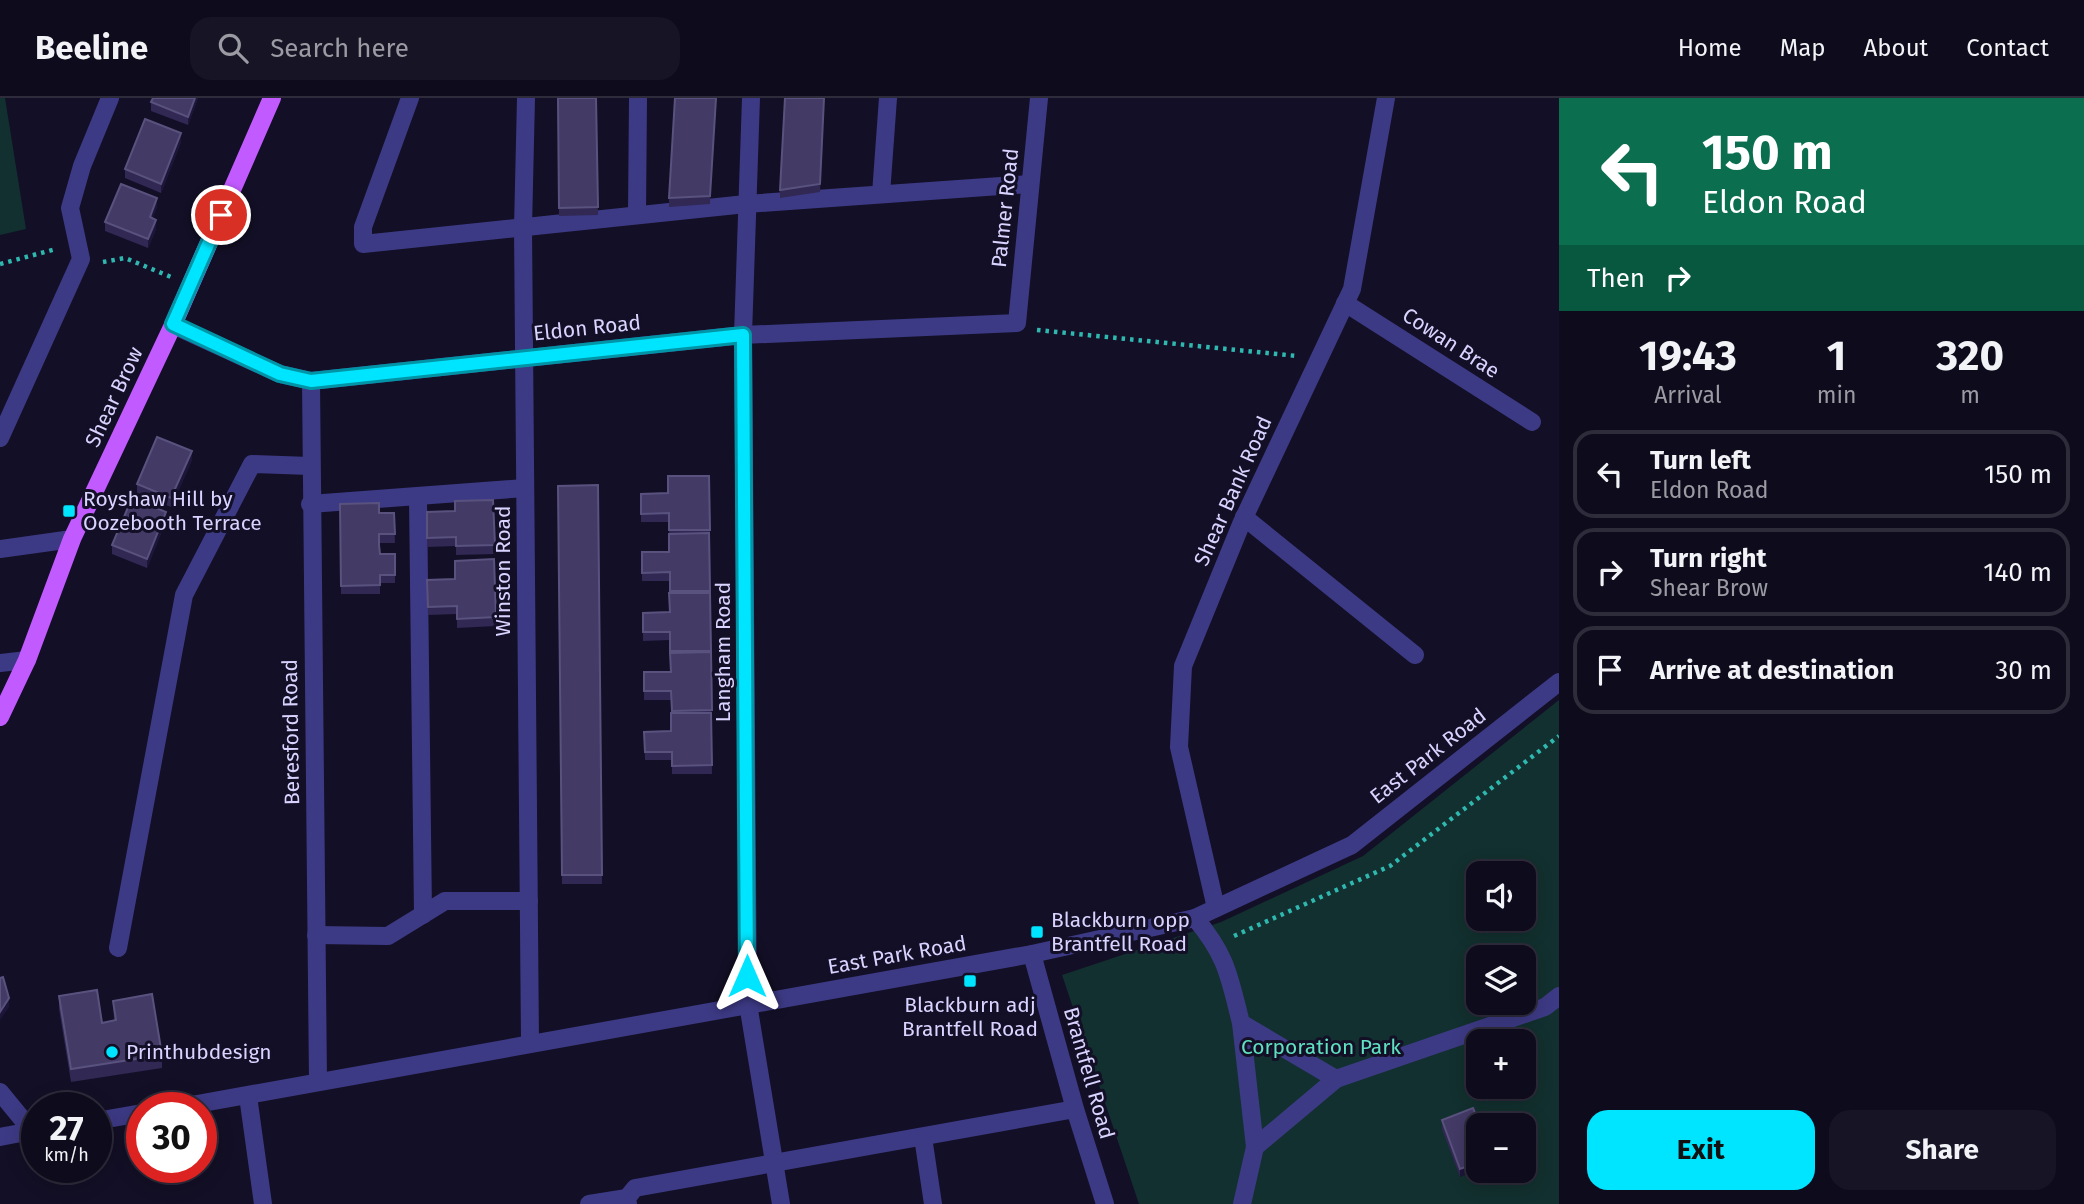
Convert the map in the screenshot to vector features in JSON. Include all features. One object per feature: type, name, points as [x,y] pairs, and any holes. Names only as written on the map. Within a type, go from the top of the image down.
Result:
[{"type":"main road","name":"Shear Brow","points":[[0,717],[27,660],[72,539],[173,324],[272,98]]},
{"type":"street","points":[[0,438],[81,260],[70,208],[82,166],[110,98]]},
{"type":"street","points":[[410,98],[363,227],[363,244],[746,204],[1030,184]]},
{"type":"street","name":"Winston Road","points":[[526,98],[523,228],[530,1043]]},
{"type":"street","points":[[636,214],[638,98]]},
{"type":"street","name":"Langham Road","points":[[751,98],[743,335],[748,1004],[781,1204]]},
{"type":"street","points":[[881,194],[888,98]]},
{"type":"street","name":"Palmer Road","points":[[1017,323],[1039,98]]},
{"type":"street","name":"Shear Bank Road","points":[[1216,908],[1179,747],[1183,666],[1244,517],[1352,289],[1386,98]]},
{"type":"street","name":"Cowan Brae","points":[[1345,303],[1532,422]]},
{"type":"street","name":"Eldon Road","points":[[173,324],[280,374],[311,381],[743,335],[1017,323]]},
{"type":"street","name":"Beresford Road","points":[[311,381],[310,504],[318,1082]]},
{"type":"street","points":[[118,948],[184,595],[252,464],[310,466]]},
{"type":"street","points":[[310,504],[526,488]]},
{"type":"street","points":[[418,498],[423,915]]},
{"type":"street","points":[[1244,517],[1415,655]]},
{"type":"street","points":[[0,549],[72,539]]},
{"type":"street","points":[[0,663],[27,660]]},
{"type":"street","name":"East Park Road","points":[[217,1101],[1032,954],[1195,918],[1352,845],[1559,682]]},
{"type":"street","points":[[316,935],[388,936],[445,901],[529,901]]},
{"type":"street","points":[[1195,918],[1217,944],[1241,1023],[1255,1147],[1242,1204]]},
{"type":"street","name":"Brantfell Road","points":[[1032,954],[1074,1109],[1105,1204]]},
{"type":"street","points":[[1255,1147],[1336,1079],[1545,1007],[1559,996]]},
{"type":"street","points":[[1241,1023],[1336,1079]]},
{"type":"street","points":[[0,1092],[21,1116]]},
{"type":"street","points":[[248,1096],[262,1204]]},
{"type":"street","points":[[589,1204],[627,1201],[635,1188],[1074,1109]]},
{"type":"street","points":[[0,1137],[21,1133]]},
{"type":"street","points":[[923,1137],[933,1204]]},
{"type":"path","points":[[0,264],[78,243]]},
{"type":"path","points":[[78,266],[125,258],[190,286]]},
{"type":"path","points":[[1017,323],[1041,331],[1320,358]]},
{"type":"path","points":[[1217,944],[1390,866],[1559,736]]},
{"type":"green space","points":[[0,98],[5,98],[26,229],[0,235]]},
{"type":"green space","name":"Corporation Park","points":[[1559,700],[1559,1204],[1139,1204],[1062,975],[1221,922],[1363,856]]},
{"type":"building","points":[[153,98],[195,98],[188,117],[151,102]]},
{"type":"building","points":[[558,98],[596,98],[598,207],[559,208]]},
{"type":"building","points":[[675,98],[716,98],[710,196],[669,198]]},
{"type":"building","points":[[785,98],[824,98],[820,184],[780,190]]},
{"type":"building","points":[[145,119],[181,133],[161,184],[125,169]]},
{"type":"building","points":[[121,184],[157,198],[150,217],[156,220],[148,239],[105,222]]},
{"type":"building","points":[[157,437],[192,451],[171,498],[137,484]]},
{"type":"building","points":[[668,476],[709,476],[710,530],[669,530],[669,513],[641,514],[641,494],[668,493]]},
{"type":"building","points":[[598,485],[602,875],[562,875],[558,486]]},
{"type":"building","points":[[132,498],[166,512],[147,559],[112,545]]},
{"type":"building","points":[[493,500],[495,545],[456,546],[456,537],[427,538],[427,512],[455,511],[455,501]]},
{"type":"building","points":[[379,503],[379,513],[394,513],[395,534],[379,534],[379,545],[380,554],[395,554],[395,575],[380,575],[380,585],[341,586],[340,504]]},
{"type":"building","points":[[709,533],[710,591],[670,591],[670,572],[642,573],[642,552],[669,552],[669,534]]},
{"type":"building","points":[[494,559],[496,617],[457,619],[457,606],[428,607],[427,580],[455,579],[455,561]]},
{"type":"building","points":[[669,593],[710,593],[711,651],[670,651],[670,632],[643,632],[643,613],[670,612]]},
{"type":"building","points":[[711,652],[712,710],[672,711],[671,691],[644,691],[644,672],[671,672],[670,653]]},
{"type":"building","points":[[671,713],[711,713],[712,765],[672,766],[672,752],[645,752],[644,732],[671,731]]},
{"type":"building","points":[[3,977],[9,998],[0,1012],[0,978]]},
{"type":"building","name":"Printhubdesign","points":[[97,990],[102,1023],[116,1020],[113,1001],[152,994],[162,1055],[71,1069],[59,996]]},
{"type":"building","points":[[1473,1108],[1475,1113],[1466,1113],[1466,1167],[1460,1169],[1442,1120]]},
{"type":"place","name":"Royshaw Hill by Oozebooth Terrace","points":[[69,511]]},
{"type":"place","name":"Blackburn opp Brantfell Road","points":[[1037,932]]},
{"type":"place","name":"Blackburn adj Brantfell Road","points":[[970,981]]},
{"type":"place","name":"Printhubdesign","points":[[112,1052]]},
{"type":"route","points":[[221,215],[173,324],[280,374],[311,381],[743,335],[747,976]]}]
